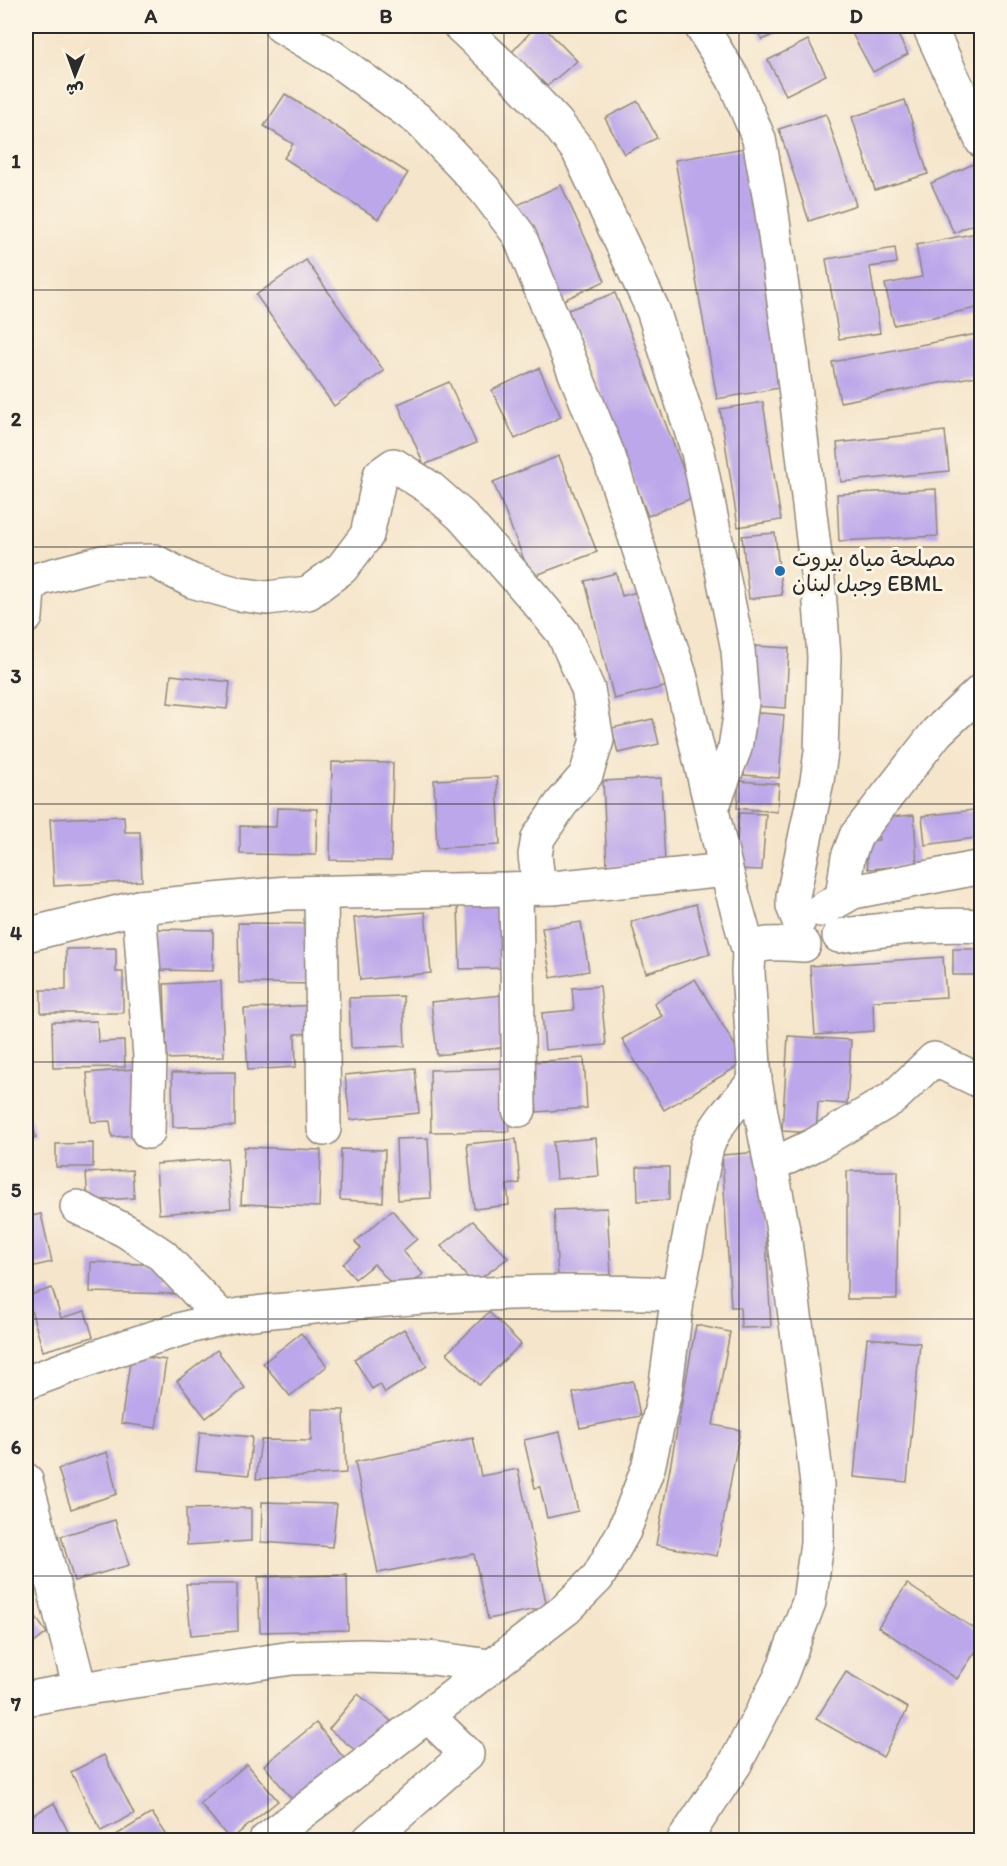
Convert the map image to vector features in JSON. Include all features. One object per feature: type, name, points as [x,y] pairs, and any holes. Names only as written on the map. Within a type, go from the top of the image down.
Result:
[{"type":"street","points":[[281,26],[334,58],[420,121],[485,190],[519,235],[609,457],[681,675],[726,870],[749,952],[748,972],[755,1081],[784,1235],[813,1448],[817,1485],[818,1543],[809,1602],[780,1678],[735,1764],[684,1840]]},
{"type":"street","points":[[460,26],[509,72],[556,122],[578,150],[653,310],[699,452],[738,650],[742,703],[735,748],[712,808]]},
{"type":"street","points":[[701,26],[734,80],[759,139],[771,206],[792,361],[818,578],[824,657],[821,752],[793,906],[817,918]]},
{"type":"street","points":[[929,26],[981,141]]},
{"type":"street","points":[[26,617],[28,590],[39,579],[103,562],[154,561],[192,581],[238,594],[267,597],[308,593],[342,568],[367,536],[380,475],[394,465],[430,488],[462,516],[563,633],[588,688],[597,740],[586,775],[561,804],[538,838],[527,888],[519,1110]]},
{"type":"street","points":[[981,690],[938,732],[856,836],[817,918],[811,950],[820,952],[835,944],[839,936],[915,927],[981,926]]},
{"type":"street","points":[[749,952],[754,947],[817,918],[868,889],[981,867]]},
{"type":"street","points":[[26,935],[140,907],[287,893],[527,888],[726,870]]},
{"type":"street","points":[[321,892],[324,1129]]},
{"type":"street","points":[[140,907],[150,1057],[148,1132]]},
{"type":"street","points":[[770,1159],[787,1158],[816,1144],[893,1098],[934,1059],[981,1082]]},
{"type":"street","points":[[266,1840],[566,1610],[598,1577],[624,1531],[648,1468],[665,1391],[678,1294],[707,1146],[725,1116],[755,1081]]},
{"type":"street","points":[[77,1207],[126,1231],[162,1255],[222,1318]]},
{"type":"street","points":[[26,1383],[122,1347],[222,1318],[349,1303],[482,1294],[600,1291],[678,1294]]},
{"type":"street","points":[[26,1480],[80,1689]]},
{"type":"street","points":[[26,1699],[292,1658],[363,1656],[433,1658],[490,1666]]},
{"type":"street","points":[[369,1840],[467,1754],[428,1716]]},
{"type":"building","points":[[536,26],[543,26],[577,61],[547,86],[512,52]]},
{"type":"building","points":[[755,26],[791,26],[762,40]]},
{"type":"building","points":[[848,26],[893,26],[908,54],[873,72]]},
{"type":"building","points":[[808,40],[826,75],[786,95],[768,60]]},
{"type":"building","points":[[285,94],[408,173],[378,219],[284,158],[293,144],[264,126]]},
{"type":"building","points":[[905,100],[928,174],[875,190],[852,117]]},
{"type":"building","points":[[638,101],[657,138],[624,154],[605,118]]},
{"type":"building","points":[[826,114],[856,205],[809,221],[779,129]]},
{"type":"building","points":[[750,147],[791,386],[717,399],[675,160]]},
{"type":"building","points":[[980,161],[982,220],[954,233],[931,183]]},
{"type":"building","points":[[561,185],[605,281],[555,304],[511,208]]},
{"type":"building","points":[[982,232],[982,307],[894,325],[885,284],[922,277],[916,245]]},
{"type":"building","points":[[895,248],[897,263],[870,267],[880,333],[839,339],[826,259]]},
{"type":"building","points":[[306,260],[384,371],[334,406],[256,295]]},
{"type":"building","points":[[615,293],[694,497],[648,516],[568,310]]},
{"type":"building","points":[[982,333],[982,375],[840,402],[832,362]]},
{"type":"building","points":[[539,368],[561,417],[515,439],[492,390]]},
{"type":"building","points":[[449,382],[476,443],[424,465],[398,404]]},
{"type":"building","points":[[763,402],[781,520],[738,527],[720,409]]},
{"type":"building","points":[[945,431],[949,471],[841,482],[837,443]]},
{"type":"building","points":[[559,456],[597,552],[531,577],[493,482]]},
{"type":"building","points":[[936,489],[938,536],[839,541],[837,494]]},
{"type":"building","points":[[775,533],[782,595],[749,599],[742,536]]},
{"type":"building","points":[[616,573],[622,596],[637,592],[645,626],[653,624],[668,686],[614,699],[585,581]]},
{"type":"building","points":[[755,646],[789,648],[786,708],[752,706]]},
{"type":"building","points":[[171,675],[230,682],[227,709],[168,703]]},
{"type":"building","points":[[749,712],[784,715],[779,778],[744,775]]},
{"type":"building","points":[[653,719],[659,744],[618,753],[612,728]]},
{"type":"building","points":[[332,762],[393,763],[391,861],[330,860]]},
{"type":"building","points":[[497,777],[500,845],[437,848],[434,780]]},
{"type":"building","points":[[661,778],[665,864],[607,867],[603,781]]},
{"type":"building","points":[[739,781],[779,784],[777,812],[737,808]]},
{"type":"building","points":[[277,808],[317,809],[316,855],[240,854],[240,826],[276,827]]},
{"type":"building","points":[[982,809],[982,837],[925,845],[922,816]]},
{"type":"building","points":[[739,813],[766,814],[762,870],[735,869]]},
{"type":"building","points":[[914,815],[917,865],[868,869],[865,841],[879,840],[877,818]]},
{"type":"building","points":[[124,816],[125,832],[140,832],[142,881],[54,886],[50,819]]},
{"type":"building","points":[[506,904],[508,968],[460,969],[458,906]]},
{"type":"building","points":[[696,904],[710,954],[646,973],[631,922]]},
{"type":"building","points":[[425,912],[431,973],[360,980],[354,918]]},
{"type":"building","points":[[581,922],[589,971],[551,978],[542,928]]},
{"type":"building","points":[[238,923],[315,924],[315,984],[239,983]]},
{"type":"building","points":[[152,929],[213,930],[213,971],[151,970]]},
{"type":"building","points":[[116,948],[116,972],[123,972],[123,1013],[41,1013],[41,990],[66,990],[66,949]]},
{"type":"building","points":[[953,949],[982,949],[982,975],[953,975]]},
{"type":"building","points":[[943,957],[946,997],[873,1001],[874,1031],[815,1035],[810,966]]},
{"type":"building","points":[[695,979],[745,1062],[664,1110],[622,1039],[662,1016],[654,1003]]},
{"type":"building","points":[[221,981],[224,1057],[167,1059],[164,984]]},
{"type":"building","points":[[600,986],[606,1045],[545,1050],[542,1013],[574,1010],[572,988]]},
{"type":"building","points":[[502,995],[508,1047],[437,1055],[431,1002]]},
{"type":"building","points":[[403,996],[405,1046],[351,1048],[349,998]]},
{"type":"building","points":[[314,1005],[316,1033],[295,1034],[296,1067],[248,1070],[244,1009]]},
{"type":"building","points":[[97,1021],[98,1042],[124,1041],[125,1067],[53,1068],[52,1022]]},
{"type":"building","points":[[788,1036],[851,1040],[847,1104],[818,1102],[816,1133],[782,1131]]},
{"type":"building","points":[[584,1058],[587,1108],[537,1112],[533,1062]]},
{"type":"building","points":[[415,1068],[419,1113],[350,1120],[345,1075]]},
{"type":"building","points":[[508,1068],[509,1131],[431,1132],[430,1070]]},
{"type":"building","points":[[134,1069],[139,1135],[112,1137],[110,1121],[91,1122],[87,1073]]},
{"type":"building","points":[[235,1072],[235,1126],[173,1127],[172,1073]]},
{"type":"building","points":[[26,1108],[36,1137],[26,1140]]},
{"type":"building","points":[[428,1138],[431,1198],[398,1200],[396,1139]]},
{"type":"building","points":[[596,1138],[599,1176],[556,1179],[553,1142]]},
{"type":"building","points":[[516,1139],[520,1183],[507,1185],[509,1205],[474,1209],[467,1144]]},
{"type":"building","points":[[93,1143],[93,1167],[56,1167],[56,1144]]},
{"type":"building","points":[[244,1147],[321,1150],[319,1207],[241,1204]]},
{"type":"building","points":[[341,1149],[385,1150],[383,1202],[340,1200]]},
{"type":"building","points":[[761,1152],[771,1327],[741,1328],[740,1307],[731,1307],[722,1155]]},
{"type":"building","points":[[227,1158],[231,1208],[159,1214],[156,1164]]},
{"type":"building","points":[[637,1167],[669,1167],[669,1200],[638,1201]]},
{"type":"building","points":[[132,1170],[134,1198],[88,1201],[86,1173]]},
{"type":"building","points":[[847,1171],[898,1171],[897,1299],[847,1299]]},
{"type":"building","points":[[607,1208],[611,1275],[558,1278],[554,1210]]},
{"type":"building","points":[[392,1210],[417,1239],[403,1251],[423,1274],[400,1294],[374,1264],[355,1279],[343,1264],[361,1248],[355,1242]]},
{"type":"building","points":[[41,1214],[52,1262],[26,1268],[26,1217]]},
{"type":"building","points":[[473,1221],[508,1258],[473,1284],[441,1246]]},
{"type":"building","points":[[91,1262],[163,1265],[163,1282],[180,1283],[180,1294],[90,1292]]},
{"type":"building","points":[[52,1288],[61,1318],[85,1311],[93,1337],[43,1351],[27,1296]]},
{"type":"building","points":[[489,1312],[521,1344],[479,1385],[447,1353]]},
{"type":"building","points":[[696,1325],[730,1332],[713,1425],[740,1430],[717,1556],[656,1545]]},
{"type":"building","points":[[404,1329],[427,1366],[385,1393],[380,1384],[372,1389],[354,1359]]},
{"type":"building","points":[[301,1333],[327,1366],[290,1396],[263,1363]]},
{"type":"building","points":[[867,1338],[920,1343],[907,1482],[854,1477]]},
{"type":"building","points":[[217,1350],[245,1388],[206,1418],[177,1381]]},
{"type":"building","points":[[131,1355],[166,1360],[156,1428],[121,1423]]},
{"type":"building","points":[[633,1381],[640,1416],[580,1428],[573,1393]]},
{"type":"building","points":[[311,1409],[344,1410],[346,1473],[256,1479],[261,1440],[311,1441]]},
{"type":"building","points":[[200,1432],[252,1437],[249,1475],[196,1470]]},
{"type":"building","points":[[560,1432],[578,1511],[547,1518],[540,1487],[535,1488],[524,1440]]},
{"type":"building","points":[[473,1438],[481,1476],[518,1469],[547,1607],[488,1619],[474,1554],[378,1573],[355,1462]]},
{"type":"building","points":[[107,1452],[117,1494],[71,1509],[58,1469]]},
{"type":"building","points":[[262,1502],[337,1504],[332,1547],[261,1542]]},
{"type":"building","points":[[251,1508],[251,1541],[187,1545],[186,1509]]},
{"type":"building","points":[[115,1520],[129,1565],[74,1581],[61,1536]]},
{"type":"building","points":[[347,1575],[348,1630],[260,1632],[258,1577]]},
{"type":"building","points":[[186,1584],[237,1584],[238,1631],[191,1635]]},
{"type":"building","points":[[907,1584],[982,1634],[982,1642],[957,1679],[878,1627]]},
{"type":"building","points":[[26,1604],[47,1633],[26,1649]]},
{"type":"building","points":[[846,1672],[908,1708],[883,1757],[816,1719]]},
{"type":"building","points":[[358,1694],[391,1721],[362,1756],[329,1729]]},
{"type":"building","points":[[316,1723],[346,1761],[294,1802],[264,1765]]},
{"type":"building","points":[[104,1755],[134,1814],[101,1831],[71,1772]]},
{"type":"building","points":[[247,1764],[278,1801],[230,1840],[200,1803]]},
{"type":"building","points":[[54,1803],[72,1840],[26,1840],[26,1819]]},
{"type":"building","points":[[152,1813],[170,1840],[108,1840]]},
{"type":"place","name":"مصلحة مياه بيروت وجبل لبنان EBML","points":[[780,571]]}]
